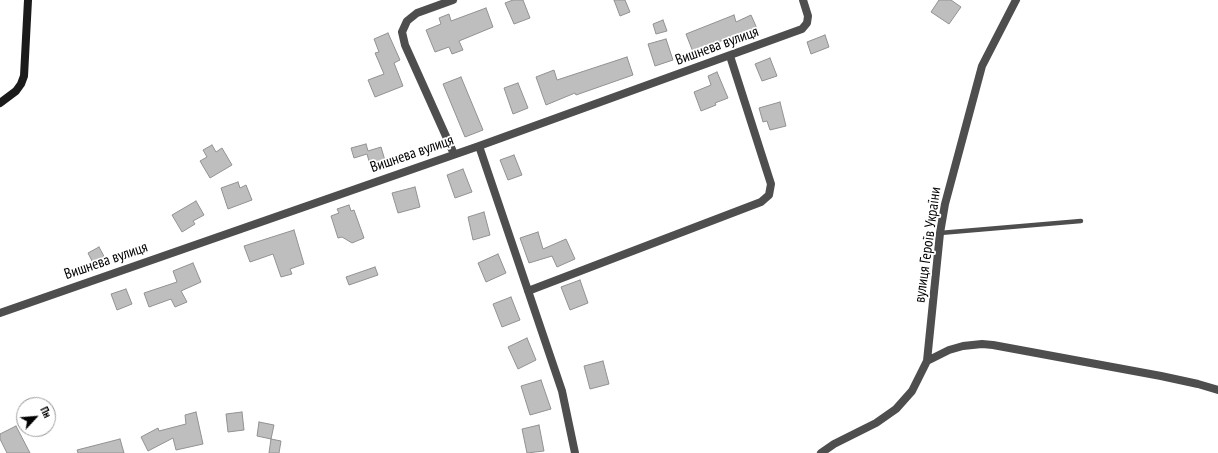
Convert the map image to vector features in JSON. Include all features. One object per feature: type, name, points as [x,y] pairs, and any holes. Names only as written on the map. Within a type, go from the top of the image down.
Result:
[{"type":"street","points":[[0,103],[16,91],[24,76],[28,0]]},
{"type":"street","points":[[453,0],[417,13],[407,21],[402,32],[405,45],[454,154]]},
{"type":"street","name":"Вишнева вулиця","points":[[0,313],[479,146],[802,29],[807,23],[808,16],[802,0]]},
{"type":"street","name":"вулиця Героїв України","points":[[821,453],[834,444],[876,423],[896,408],[912,391],[927,362],[940,233],[945,204],[982,66],[1016,0]]},
{"type":"street","points":[[528,291],[761,202],[769,195],[771,184],[730,56]]},
{"type":"street","points":[[479,146],[562,391],[575,453]]},
{"type":"street","points":[[927,362],[949,350],[963,346],[982,344],[993,345],[1167,377],[1218,390]]},
{"type":"lane","points":[[940,233],[1081,221]]},
{"type":"building","points":[[513,0],[523,0],[530,18],[514,24],[505,3]]},
{"type":"building","points":[[614,0],[625,0],[630,12],[620,16]]},
{"type":"building","points":[[939,0],[951,0],[961,7],[949,24],[931,12]]},
{"type":"building","points":[[486,8],[493,27],[459,41],[463,50],[452,54],[449,47],[435,52],[426,30],[441,24],[439,18],[449,14],[451,21]]},
{"type":"building","points":[[734,15],[736,22],[751,15],[759,33],[749,37],[746,31],[693,52],[686,34]]},
{"type":"building","points":[[663,20],[667,31],[656,34],[653,24]]},
{"type":"building","points":[[388,33],[400,60],[394,63],[403,86],[375,97],[368,80],[384,74],[375,53],[379,52],[374,39]]},
{"type":"building","points":[[825,35],[829,47],[811,54],[807,42]]},
{"type":"building","points":[[666,39],[673,60],[655,66],[648,44]]},
{"type":"building","points":[[627,57],[633,75],[576,95],[575,93],[546,105],[536,77],[554,70],[557,80]]},
{"type":"building","points":[[770,58],[777,76],[762,81],[755,64]]},
{"type":"building","points":[[717,72],[728,98],[701,111],[694,92],[711,85],[708,76]]},
{"type":"building","points":[[461,77],[483,130],[465,137],[443,84]]},
{"type":"building","points":[[518,83],[528,108],[513,114],[504,88]]},
{"type":"building","points":[[780,102],[786,126],[770,130],[767,121],[763,122],[759,108]]},
{"type":"building","points":[[366,144],[368,151],[381,147],[386,164],[371,168],[367,154],[354,158],[351,148]]},
{"type":"building","points":[[212,145],[216,152],[222,148],[232,165],[210,178],[200,161],[207,157],[203,150]]},
{"type":"building","points":[[514,155],[522,175],[508,180],[500,160]]},
{"type":"building","points":[[463,169],[472,192],[455,198],[447,175]]},
{"type":"building","points":[[238,182],[240,188],[246,185],[252,200],[228,209],[221,188]]},
{"type":"building","points":[[415,187],[420,207],[398,213],[392,193]]},
{"type":"building","points":[[196,201],[204,215],[193,221],[195,224],[182,232],[172,215]]},
{"type":"building","points":[[349,205],[351,211],[354,210],[364,238],[352,243],[342,237],[338,238],[331,216],[339,213],[337,209]]},
{"type":"building","points":[[484,212],[490,235],[473,240],[468,217]]},
{"type":"building","points":[[294,230],[304,264],[290,269],[292,274],[281,277],[273,254],[250,262],[244,246]]},
{"type":"building","points":[[538,232],[543,249],[566,239],[575,259],[557,267],[552,256],[529,263],[520,238]]},
{"type":"building","points":[[99,247],[107,262],[96,269],[88,253]]},
{"type":"building","points":[[498,254],[506,273],[486,282],[478,263]]},
{"type":"building","points":[[193,263],[201,282],[181,291],[187,302],[175,307],[171,299],[149,307],[144,293],[177,282],[173,271]]},
{"type":"building","points":[[375,267],[378,275],[349,285],[346,277]]},
{"type":"building","points":[[580,280],[588,303],[570,310],[561,287]]},
{"type":"building","points":[[126,289],[132,304],[117,310],[111,294]]},
{"type":"building","points":[[511,297],[520,320],[502,327],[493,304]]},
{"type":"building","points":[[527,338],[536,360],[518,369],[508,347]]},
{"type":"building","points":[[603,361],[609,384],[590,389],[584,366]]},
{"type":"building","points":[[541,380],[551,409],[530,415],[521,386]]},
{"type":"building","points":[[196,412],[203,444],[176,450],[173,438],[148,451],[141,437],[158,428],[159,431],[186,424],[185,415]]},
{"type":"building","points":[[242,412],[244,430],[228,432],[226,414]]},
{"type":"building","points":[[259,422],[274,425],[271,439],[257,436]]},
{"type":"building","points":[[539,425],[544,451],[527,453],[522,429]]},
{"type":"building","points":[[16,426],[16,437],[22,437],[30,453],[7,453],[0,439],[0,434]]},
{"type":"building","points":[[120,439],[124,453],[78,453],[77,450]]},
{"type":"building","points":[[271,439],[281,441],[279,453],[269,453]]}]
